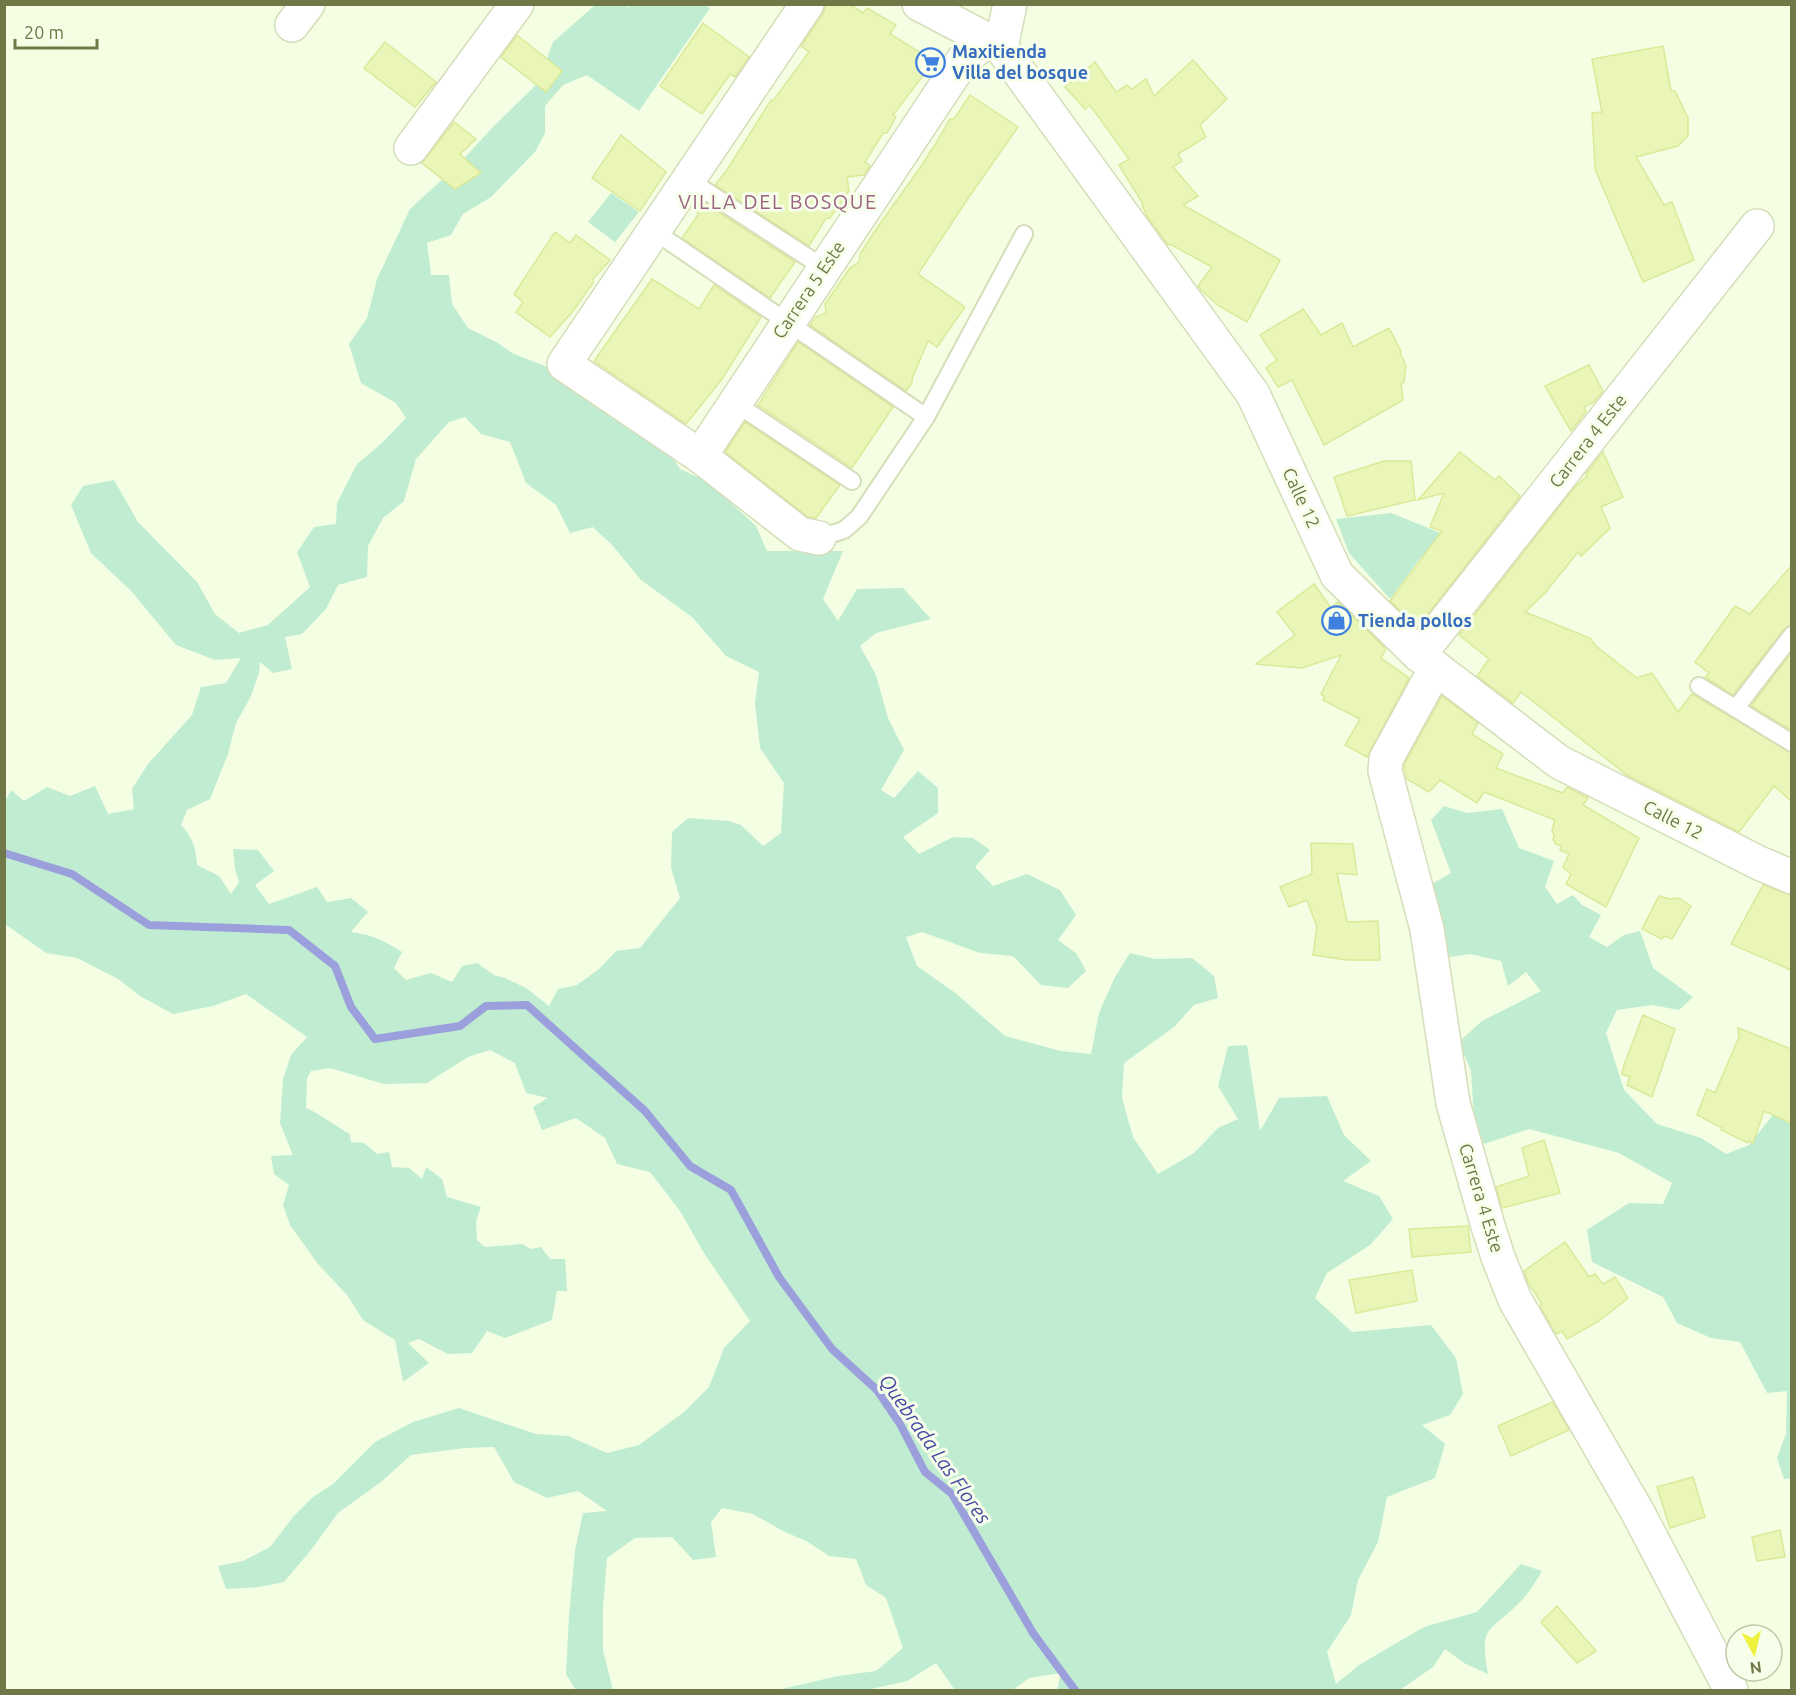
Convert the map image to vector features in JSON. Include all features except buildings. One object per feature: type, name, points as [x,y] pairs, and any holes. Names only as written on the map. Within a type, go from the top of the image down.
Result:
[{"type":"street","points":[[411,148],[517,4]]},
{"type":"street","points":[[807,4],[564,364],[700,456],[800,534],[819,538]]},
{"type":"street","name":"Calle 12","points":[[919,4],[994,44],[1253,394],[1337,575],[1428,662],[1558,762],[1789,870]]},
{"type":"street","points":[[994,44],[1010,4]]},
{"type":"street","name":"Carrera 5 Este","points":[[700,456],[963,60],[994,44]]},
{"type":"street","name":"Carrera 4 Este","points":[[1731,1690],[1637,1511],[1515,1300],[1488,1226],[1453,1103],[1427,929],[1385,771],[1386,759],[1428,662],[1757,226]]},
{"type":"lane","points":[[689,180],[824,268]]},
{"type":"lane","points":[[654,231],[926,417]]},
{"type":"lane","points":[[819,538],[844,530],[859,517],[926,417],[1024,234]]},
{"type":"lane","points":[[735,403],[852,481]]},
{"type":"lane","points":[[1736,708],[1791,635]]},
{"type":"lane","points":[[1699,686],[1791,743]]},
{"type":"green space","points":[[630,4],[705,5],[710,8],[639,111],[587,75],[563,85],[545,106],[545,133],[535,152],[491,197],[463,214],[451,235],[427,243],[431,275],[449,275],[452,304],[468,328],[512,353],[560,372],[573,392],[606,410],[630,430],[662,440],[680,469],[708,482],[756,526],[767,551],[843,551],[823,599],[838,621],[857,589],[903,588],[931,619],[876,633],[860,646],[876,675],[888,718],[904,750],[881,790],[894,798],[918,771],[938,788],[938,813],[903,837],[919,854],[953,837],[973,838],[990,850],[975,867],[993,886],[1027,874],[1060,890],[1076,915],[1058,940],[1077,954],[1086,971],[1068,988],[1041,985],[1013,956],[980,953],[922,932],[906,937],[917,966],[954,992],[1005,1036],[1061,1051],[1091,1054],[1099,1013],[1115,977],[1130,953],[1155,959],[1192,958],[1214,976],[1218,998],[1194,1005],[1174,1027],[1124,1063],[1122,1098],[1133,1137],[1158,1174],[1194,1153],[1218,1128],[1238,1119],[1218,1086],[1228,1046],[1247,1045],[1260,1131],[1279,1098],[1327,1096],[1344,1135],[1371,1161],[1343,1181],[1379,1196],[1393,1219],[1370,1245],[1327,1273],[1315,1298],[1352,1332],[1431,1325],[1456,1358],[1463,1394],[1450,1415],[1422,1425],[1445,1444],[1435,1478],[1387,1497],[1378,1542],[1358,1580],[1351,1615],[1327,1652],[1336,1684],[1359,1665],[1424,1627],[1477,1612],[1521,1564],[1542,1571],[1524,1598],[1489,1631],[1485,1646],[1488,1674],[1464,1663],[1445,1649],[1433,1667],[1400,1690],[1057,1690],[1061,1673],[1029,1678],[1013,1690],[955,1690],[936,1663],[907,1681],[867,1690],[777,1690],[838,1676],[876,1671],[903,1648],[886,1598],[866,1585],[856,1559],[829,1556],[808,1542],[753,1514],[722,1508],[711,1522],[716,1557],[693,1560],[672,1537],[635,1538],[607,1558],[603,1607],[603,1650],[613,1690],[576,1690],[566,1674],[575,1551],[583,1513],[607,1511],[578,1491],[547,1498],[514,1482],[494,1447],[411,1455],[381,1482],[338,1513],[284,1582],[259,1587],[226,1589],[218,1566],[243,1561],[270,1547],[293,1517],[313,1497],[333,1484],[375,1442],[413,1422],[459,1408],[536,1434],[568,1436],[607,1453],[639,1445],[684,1412],[709,1387],[724,1348],[750,1321],[704,1253],[680,1211],[650,1172],[617,1164],[605,1138],[576,1118],[542,1130],[533,1107],[548,1098],[526,1093],[515,1063],[490,1050],[468,1057],[427,1083],[384,1084],[330,1068],[311,1071],[307,1078],[306,1108],[350,1134],[351,1142],[364,1143],[377,1154],[389,1152],[392,1167],[409,1168],[422,1179],[426,1167],[442,1179],[447,1197],[481,1207],[476,1221],[477,1240],[485,1247],[522,1244],[531,1249],[541,1247],[550,1259],[565,1259],[567,1291],[557,1291],[552,1320],[505,1338],[487,1331],[472,1353],[448,1354],[419,1339],[408,1343],[429,1363],[403,1382],[395,1340],[363,1320],[347,1295],[318,1264],[290,1225],[283,1205],[289,1185],[274,1174],[271,1156],[293,1155],[280,1123],[283,1079],[291,1055],[307,1037],[246,994],[213,1006],[173,1014],[140,996],[118,979],[77,958],[46,953],[5,924],[4,804],[11,790],[24,801],[47,787],[70,796],[95,786],[108,814],[134,809],[132,789],[148,764],[192,715],[201,687],[226,683],[241,658],[215,660],[176,645],[132,592],[91,553],[71,505],[83,486],[114,480],[138,522],[197,582],[215,614],[239,633],[268,625],[310,587],[297,552],[314,527],[336,524],[337,503],[357,464],[382,443],[406,418],[396,403],[361,383],[349,344],[367,318],[377,279],[410,209],[457,166],[538,83],[553,42],[595,5],[626,5],[627,8]],"holes":[[[465,417],[481,434],[510,442],[526,483],[556,505],[570,533],[593,527],[612,545],[641,580],[692,617],[726,656],[759,672],[755,703],[760,748],[784,783],[781,833],[763,846],[741,825],[729,821],[688,818],[672,832],[671,868],[680,898],[640,948],[616,951],[599,969],[577,985],[558,989],[549,1006],[526,988],[494,975],[477,963],[462,966],[452,982],[431,973],[406,980],[394,968],[402,952],[378,939],[351,932],[368,912],[351,898],[327,902],[317,887],[269,904],[255,885],[274,871],[258,850],[233,849],[239,882],[231,894],[219,876],[197,865],[193,843],[181,825],[187,810],[210,799],[228,754],[236,723],[251,696],[259,673],[260,662],[273,673],[292,669],[285,637],[302,634],[326,609],[338,585],[367,577],[368,546],[383,518],[404,501],[416,459],[449,422]]]},
{"type":"green space","points":[[611,193],[639,212],[615,242],[588,222]]},
{"type":"green space","points":[[1391,513],[1458,540],[1438,568],[1421,557],[1390,599],[1349,553],[1336,519]]},
{"type":"green space","points":[[1444,806],[1467,813],[1502,809],[1519,848],[1554,861],[1545,887],[1557,904],[1573,895],[1582,905],[1601,915],[1589,937],[1607,947],[1624,935],[1640,931],[1653,968],[1693,997],[1679,1010],[1652,1005],[1617,1010],[1606,1033],[1624,1090],[1657,1124],[1701,1138],[1726,1154],[1749,1145],[1772,1116],[1791,1106],[1791,1478],[1784,1479],[1777,1458],[1786,1434],[1787,1391],[1767,1393],[1740,1342],[1711,1338],[1677,1323],[1663,1297],[1592,1262],[1587,1230],[1629,1203],[1663,1204],[1672,1183],[1619,1153],[1529,1129],[1484,1144],[1474,1119],[1471,1071],[1459,1042],[1482,1021],[1541,991],[1526,972],[1508,986],[1501,961],[1470,954],[1436,959],[1423,889],[1451,873],[1431,820]]},
{"type":"waterway","name":"Quebrada Las Flores","points":[[4,853],[72,874],[149,925],[289,930],[335,966],[351,1007],[375,1039],[460,1026],[486,1006],[527,1005],[645,1111],[690,1166],[731,1190],[779,1277],[832,1349],[877,1390],[900,1424],[925,1472],[952,1494],[1033,1633],[1075,1690]]},
{"type":"place","name":"Maxitienda Villa del bosque","points":[[931,62]]},
{"type":"place","name":"Tienda pollos","points":[[1337,621]]},
{"type":"district","name":"VILLA DEL BOSQUE","points":[[778,202]]}]
